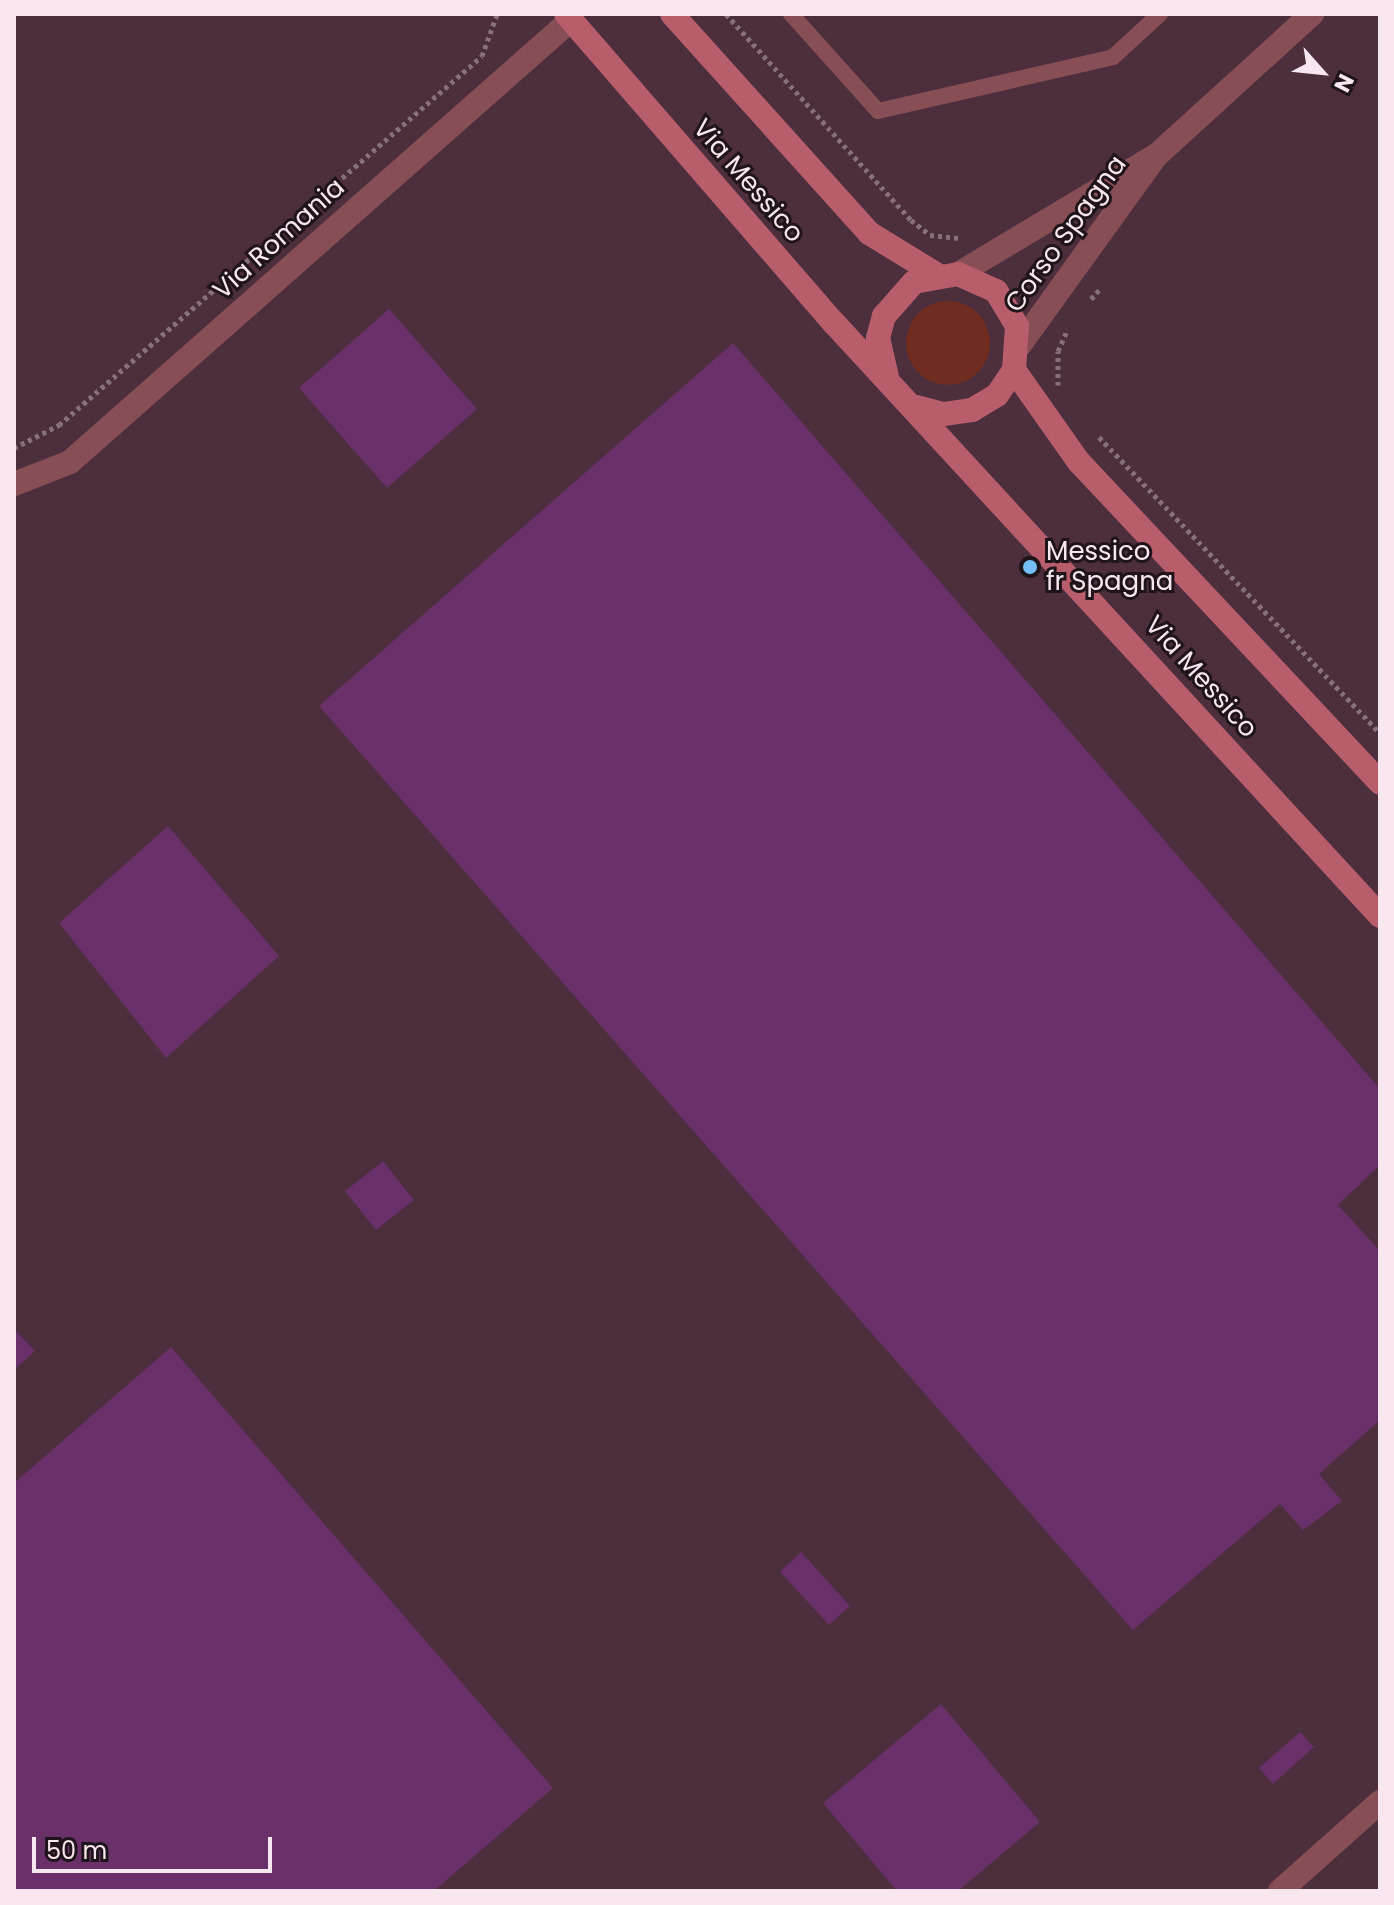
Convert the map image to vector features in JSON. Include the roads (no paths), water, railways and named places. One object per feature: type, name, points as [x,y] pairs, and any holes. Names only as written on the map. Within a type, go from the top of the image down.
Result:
[{"type":"street","name":"Via Messico","points":[[672,14],[869,233],[1002,299],[1016,358],[1079,462],[1380,783]]},
{"type":"street","name":"Corso Spagna","points":[[947,274],[1157,155],[1312,14]]},
{"type":"street","name":"Via Messico","points":[[569,17],[889,382],[915,406],[1380,916]]},
{"type":"street","name":"Via Romania","points":[[14,484],[70,462],[569,17]]},
{"type":"street","name":"Corso Spagna","points":[[1016,358],[1157,155]]},
{"type":"street","points":[[889,382],[878,338],[884,316],[914,282],[947,274]]},
{"type":"street","points":[[915,406],[943,414],[972,410],[997,395],[1016,358]]},
{"type":"street","points":[[1280,1891],[1380,1802]]},
{"type":"lane","points":[[791,14],[878,111],[1113,57],[1160,14]]},
{"type":"place","name":"Messico fr Spagna","points":[[1030,567]]}]
